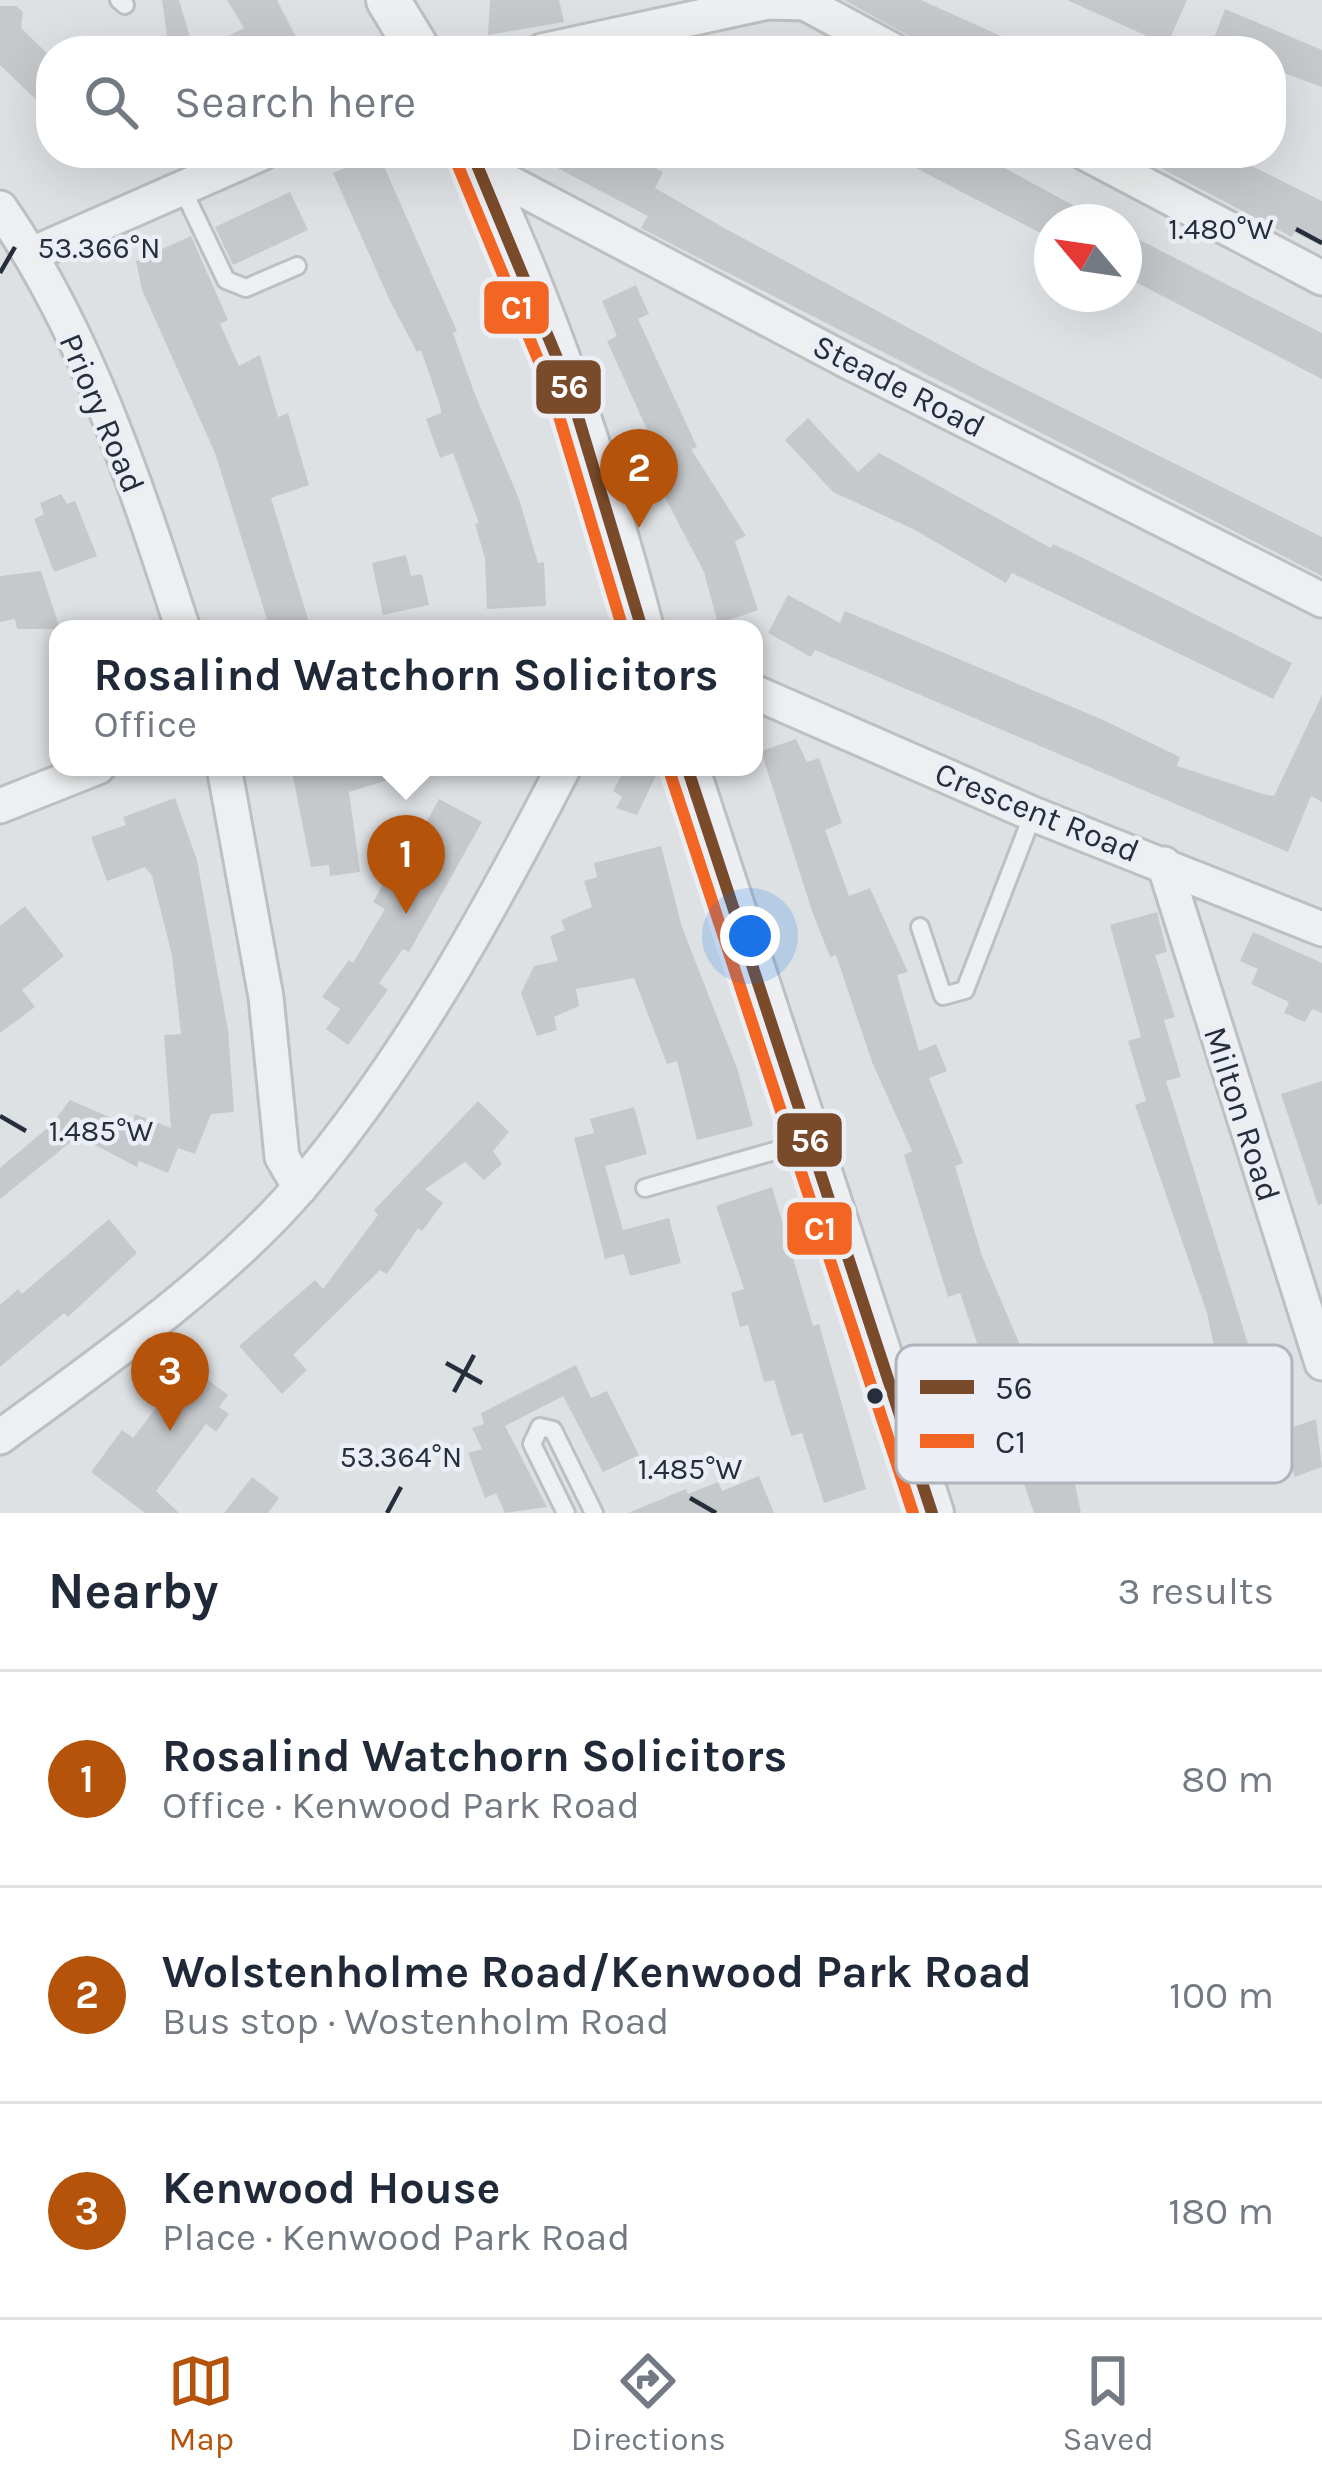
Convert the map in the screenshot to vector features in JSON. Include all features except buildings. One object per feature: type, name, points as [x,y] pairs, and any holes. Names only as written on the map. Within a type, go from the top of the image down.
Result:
[{"type":"street","points":[[388,0],[410,36]]},
{"type":"street","points":[[600,36],[719,5],[805,3],[866,36]]},
{"type":"street","points":[[32,254],[228,168]]},
{"type":"street","points":[[479,168],[554,340],[608,496],[640,620]]},
{"type":"street","name":"Steade Road","points":[[490,168],[849,362],[1322,599]]},
{"type":"street","points":[[1113,168],[1322,278]]},
{"type":"street","name":"Priory Road","points":[[0,208],[32,254],[116,435],[180,620]]},
{"type":"street","name":"Crescent Road","points":[[763,696],[1033,814],[1318,918]]},
{"type":"street","points":[[0,806],[75,776]]},
{"type":"street","points":[[226,776],[266,997],[282,1157],[300,1188]]},
{"type":"street","points":[[0,1437],[200,1279],[300,1188],[413,1040],[559,776]]},
{"type":"street","points":[[690,776],[811,1141],[896,1429]]},
{"type":"street","name":"Milton Road","points":[[1164,864],[1322,1363]]},
{"type":"lane","points":[[182,188],[226,280],[246,288],[298,266]]},
{"type":"lane","points":[[920,927],[943,996],[965,990],[1033,814]]},
{"type":"lane","points":[[645,1188],[811,1141]]},
{"type":"lane","points":[[566,1513],[532,1444],[540,1427],[553,1430],[594,1513]]},
{"type":"transit line","name":"C1","points":[[459,168],[552,393],[620,620]]},
{"type":"transit line","name":"56","points":[[478,168],[569,387],[639,620]]},
{"type":"transit line","name":"C1","points":[[671,776],[896,1461]]},
{"type":"transit line","name":"56","points":[[690,776],[896,1403]]},
{"type":"transit line","name":"C1","points":[[903,1483],[913,1513]]},
{"type":"transit line","name":"56","points":[[922,1483],[932,1513]]},
{"type":"place","name":"Wolstenholme Road/Kenwood Park Road","points":[[639,528]]},
{"type":"place","name":"Rosalind Watchorn Solicitors","points":[[406,914]]},
{"type":"place","name":"Kenwood House","points":[[170,1431]]}]
